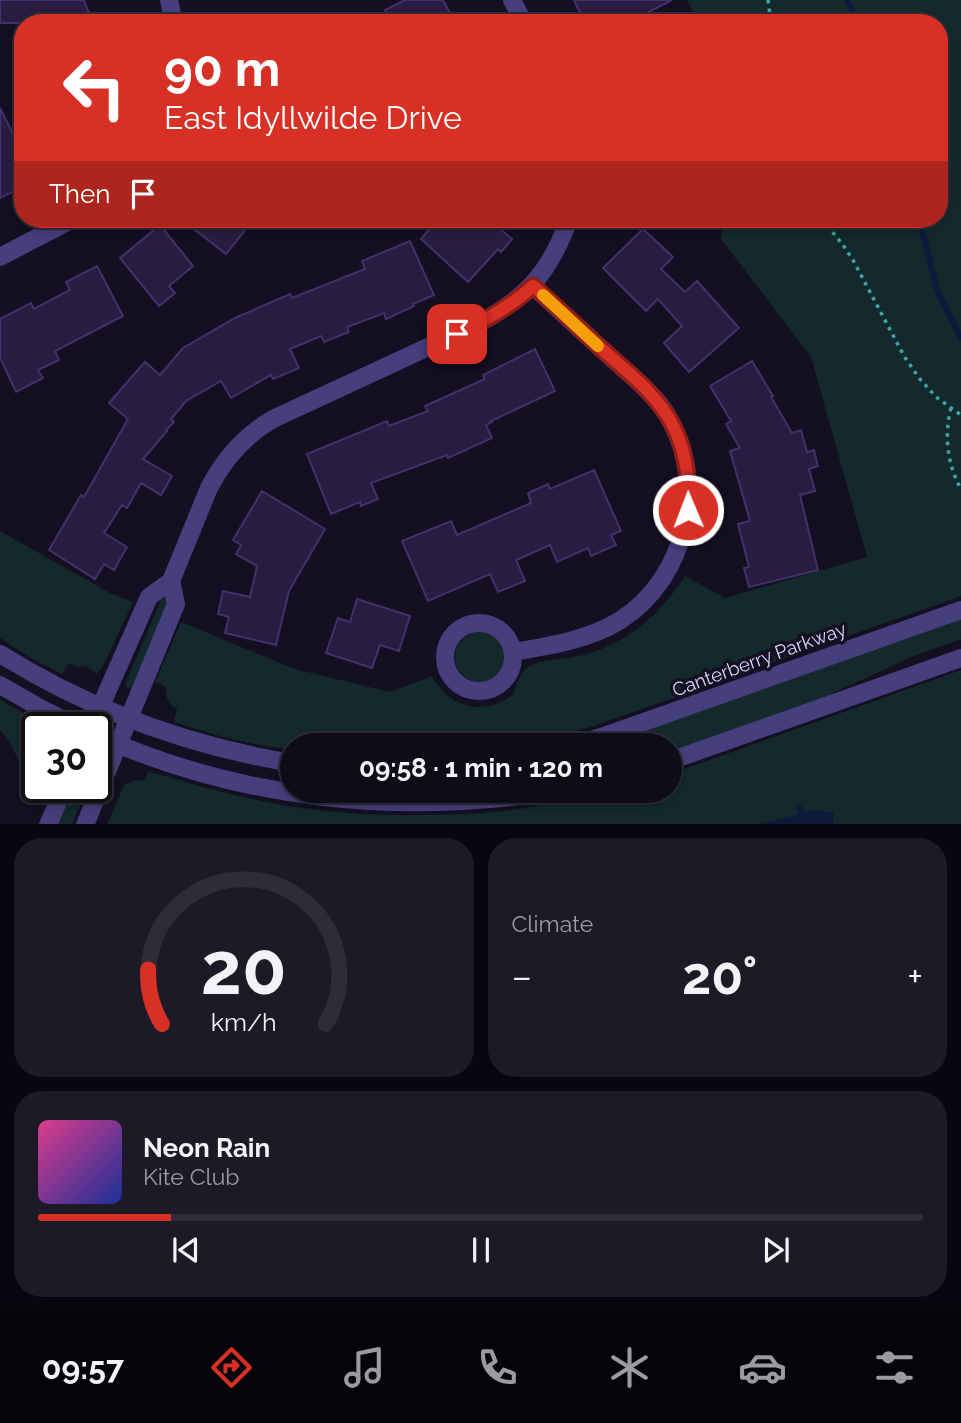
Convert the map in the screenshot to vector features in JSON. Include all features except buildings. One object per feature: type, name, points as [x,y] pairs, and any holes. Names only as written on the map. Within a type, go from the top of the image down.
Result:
[{"type":"street","points":[[0,257],[56,228]]},
{"type":"street","points":[[99,712],[149,597],[171,581],[209,488],[234,450],[251,433],[273,419],[480,323],[508,306],[533,286],[557,248],[565,228]]},
{"type":"street","points":[[513,652],[587,636],[631,613],[656,588],[670,565],[681,537],[688,500],[684,455],[662,408],[645,389],[533,286]]},
{"type":"street","points":[[85,824],[176,604],[171,581]]},
{"type":"street","name":"Canterberry Parkway","points":[[613,733],[961,610]]},
{"type":"street","points":[[0,654],[59,688],[128,719],[201,744],[280,761]]},
{"type":"street","points":[[682,757],[961,658]]},
{"type":"street","points":[[0,685],[48,712]]},
{"type":"street","points":[[112,742],[162,762],[220,780],[280,793]]},
{"type":"street","points":[[48,824],[57,803]]},
{"type":"path","points":[[829,228],[853,260],[904,356],[919,378],[936,397],[961,415]]},
{"type":"path","points":[[951,408],[947,438],[953,472],[961,489]]},
{"type":"green space","points":[[687,0],[961,0],[961,596],[569,733],[280,733],[280,748],[232,739],[174,722],[177,709],[168,700],[166,687],[155,682],[181,622],[295,669],[390,692],[432,676],[448,696],[458,702],[468,706],[491,706],[514,694],[521,675],[530,666],[547,660],[588,654],[625,637],[654,614],[685,576],[725,598],[867,557],[811,357],[721,239],[722,228],[948,228],[948,14],[694,14]]},
{"type":"green space","points":[[0,531],[110,593],[133,602],[97,674],[85,666],[77,667],[69,663],[62,674],[0,638]]},
{"type":"green space","points":[[163,598],[167,599],[167,605],[132,687],[127,688],[125,684]]},
{"type":"green space","points":[[961,617],[961,639],[909,658],[801,708],[682,749],[682,733],[630,733]]},
{"type":"green space","points":[[480,632],[498,639],[505,657],[498,675],[480,682],[462,675],[455,657],[462,639]]},
{"type":"green space","points":[[961,670],[961,824],[107,824],[124,785],[145,780],[148,771],[272,803],[327,811],[440,815],[556,803],[682,803],[682,770]]},
{"type":"green space","points":[[0,700],[21,712],[21,769],[13,748],[0,730]]},
{"type":"green space","points":[[67,803],[81,803],[72,824],[58,824]]},
{"type":"water","points":[[816,810],[834,813],[833,824],[761,824]]},
{"type":"waterway","points":[[847,0],[854,14]]},
{"type":"waterway","points":[[921,228],[938,293],[961,338]]},
{"type":"waterway","points":[[799,808],[808,824]]},
{"type":"slow traffic","points":[[543,295],[598,346]]},
{"type":"route","points":[[457,334],[494,315],[533,286],[645,389],[662,408],[684,455],[688,510]]}]
